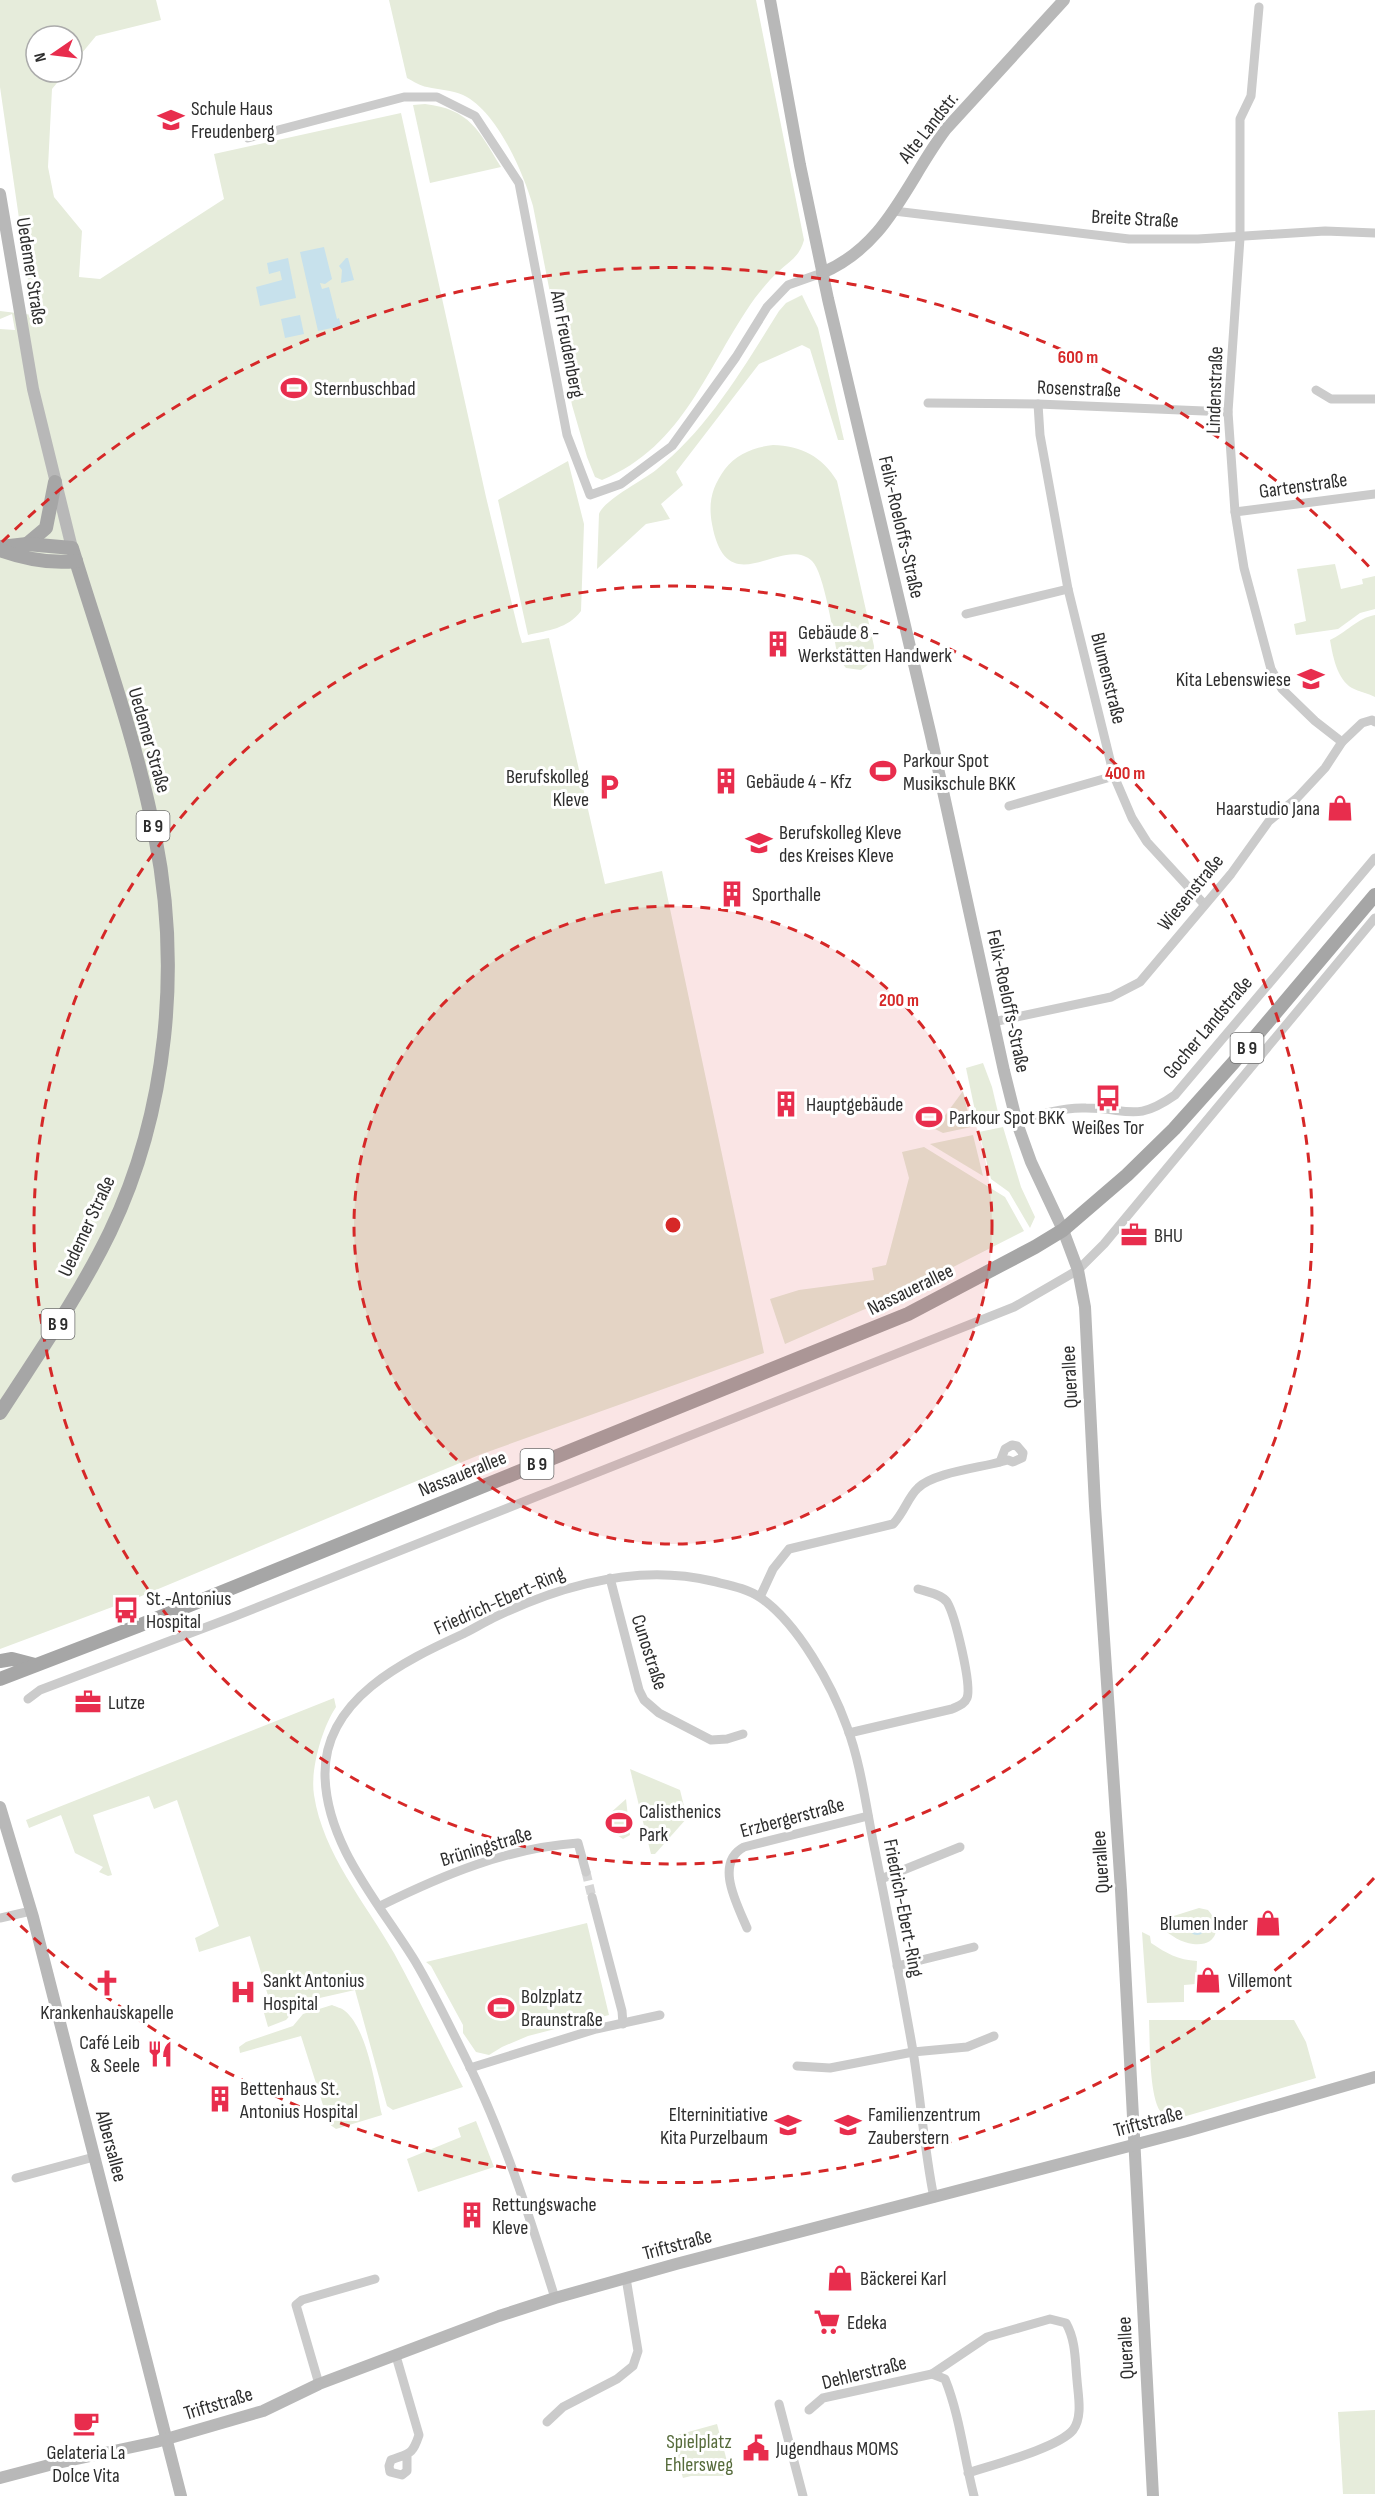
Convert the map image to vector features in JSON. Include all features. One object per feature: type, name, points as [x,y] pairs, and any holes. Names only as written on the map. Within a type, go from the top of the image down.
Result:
[{"type":"main road","points":[[27,544],[46,528],[55,482]]},
{"type":"main road","points":[[0,548],[27,544],[74,554]]},
{"type":"main road","points":[[0,548],[18,557],[56,563],[74,554]]},
{"type":"main road","name":"Uedemer Straße","points":[[0,1413],[69,1306],[110,1231],[134,1170],[150,1112],[166,1010],[169,963],[156,836],[119,702],[74,554]]},
{"type":"main road","name":"B 9","points":[[1063,1230],[1127,1175],[1174,1129],[1375,896]]},
{"type":"main road","name":"Nassauerallee","points":[[0,1679],[908,1314],[1063,1230]]},
{"type":"main road","points":[[0,1661],[12,1659],[35,1665]]},
{"type":"street","name":"Felix-Roeloffs-Straße","points":[[770,0],[822,273],[931,736],[1017,1124],[1030,1162],[1063,1230]]},
{"type":"street","name":"Alte Landstr.","points":[[822,273],[862,250],[894,211],[932,147],[946,129],[1064,0]]},
{"type":"street","name":"Lindenstraße","points":[[1259,7],[1251,96],[1240,119],[1240,238],[1228,412],[1235,512],[1244,568],[1272,669],[1282,689],[1315,721],[1342,742]]},
{"type":"street","name":"Am Freudenberg","points":[[248,138],[404,97],[437,97],[475,116],[519,183],[567,435],[590,495],[621,484],[672,446],[736,357],[767,307],[788,285],[822,273]]},
{"type":"street","name":"Uedemer Straße","points":[[0,194],[22,332],[55,482],[74,554]]},
{"type":"street","name":"Breite Straße","points":[[894,211],[1129,239],[1240,238],[1325,231],[1375,232]]},
{"type":"street","points":[[1316,390],[1331,399],[1375,399]]},
{"type":"street","name":"Rosenstraße","points":[[928,403],[1038,404],[1228,412]]},
{"type":"street","name":"Blumenstraße","points":[[1038,404],[1040,435],[1068,589],[1114,776],[1132,818],[1147,842],[1204,904]]},
{"type":"street","name":"Gartenstraße","points":[[1235,512],[1375,494]]},
{"type":"street","points":[[966,614],[1068,589]]},
{"type":"street","name":"Wiesenstraße","points":[[993,1022],[1111,997],[1140,981],[1231,874],[1269,821],[1297,798],[1325,768],[1342,742],[1362,723],[1372,720],[1375,722]]},
{"type":"street","points":[[1009,806],[1114,776]]},
{"type":"street","name":"Gocher Landstraße","points":[[1017,1124],[1053,1111],[1085,1107],[1144,1112],[1160,1106],[1175,1095],[1375,858]]},
{"type":"street","points":[[28,1699],[40,1690],[233,1617],[1003,1312],[1078,1270],[1104,1244],[1375,918]]},
{"type":"street","name":"Querallee","points":[[1063,1230],[1078,1270],[1085,1306],[1095,1506],[1121,1890],[1153,2496]]},
{"type":"street","points":[[760,1597],[773,1569],[789,1549],[893,1524],[903,1515],[917,1489],[928,1482],[1000,1462]]},
{"type":"street","name":"Friedrich-Ebert-Ring","points":[[555,2298],[521,2195],[470,2068],[427,1983],[340,1839],[329,1808],[325,1773],[328,1750],[339,1724],[370,1686],[394,1668],[496,1616],[561,1590],[588,1582],[665,1574],[699,1578],[733,1586],[760,1597],[783,1619],[806,1648],[827,1683],[849,1732],[868,1816],[913,2052],[934,2198]]},
{"type":"street","name":"Cunostraße","points":[[610,1578],[639,1690],[644,1700],[658,1713],[711,1740],[727,1739],[743,1734]]},
{"type":"street","points":[[849,1732],[952,1709],[963,1705],[968,1696],[968,1684],[954,1620],[946,1601],[918,1589]]},
{"type":"street","name":"Albersallee","points":[[0,1807],[31,1911],[181,2496]]},
{"type":"street","name":"Erzbergerstraße","points":[[747,1928],[730,1884],[730,1865],[734,1852],[744,1846],[868,1816]]},
{"type":"street","name":"Brüningstraße","points":[[380,1906],[438,1879],[473,1866],[515,1852],[557,1845],[578,1843],[586,1872]]},
{"type":"street","points":[[881,1879],[960,1847]]},
{"type":"street","points":[[592,1897],[622,2011],[623,2024]]},
{"type":"street","points":[[0,1918],[31,1911]]},
{"type":"street","points":[[897,1966],[974,1947]]},
{"type":"street","points":[[470,2068],[596,2029],[660,2015]]},
{"type":"street","points":[[797,2066],[830,2068],[913,2052],[967,2047],[994,2036]]},
{"type":"street","name":"Triftstraße","points":[[0,2478],[168,2439],[263,2411],[319,2384],[499,2316],[555,2298],[934,2198],[1375,2077]]},
{"type":"street","points":[[16,2178],[94,2157]]},
{"type":"street","points":[[547,2422],[563,2407],[617,2379],[633,2366],[638,2351],[626,2278]]},
{"type":"street","points":[[319,2384],[296,2305],[302,2300],[375,2279]]},
{"type":"street","points":[[932,2374],[978,2341],[1011,2329],[1050,2319],[1066,2323],[1073,2336],[1080,2412],[1074,2429],[1063,2438],[1042,2448],[968,2473]]},
{"type":"street","points":[[396,2356],[419,2435],[416,2446],[407,2456]]},
{"type":"street","points":[[932,2374],[945,2379],[951,2393],[974,2496]]},
{"type":"street","name":"Dehlerstraße","points":[[809,2410],[823,2398],[932,2374]]},
{"type":"street","points":[[779,2404],[803,2496]]},
{"type":"green space","points":[[0,0],[156,0],[161,20],[96,36],[84,50],[84,24],[24,24],[24,84],[56,84],[52,89],[48,167],[54,197],[82,231],[79,277],[100,279],[224,199],[214,154],[401,113],[486,497],[522,643],[549,638],[605,884],[662,871],[764,1353],[479,1455],[139,1597],[0,1649],[0,329],[15,330],[12,314],[0,319],[0,311],[33,315],[0,87]]},
{"type":"green space","points":[[389,0],[756,0],[804,240],[797,254],[772,277],[755,298],[692,401],[674,425],[654,447],[630,465],[602,480],[595,477],[587,457],[572,405],[533,206],[523,177],[497,128],[475,103],[459,93],[419,85],[407,78]]},
{"type":"green space","points":[[425,104],[453,111],[472,124],[501,167],[430,183],[413,105]]},
{"type":"green space","points":[[802,295],[818,328],[844,440],[838,440],[810,349],[802,345],[759,364],[676,472],[683,485],[661,504],[670,519],[646,524],[597,569],[599,514],[602,509],[656,470],[692,436],[724,396],[779,311],[786,303]]},
{"type":"green space","points":[[773,445],[802,450],[810,454],[825,465],[837,481],[874,646],[873,661],[861,670],[846,668],[838,658],[821,578],[812,561],[800,555],[786,555],[756,563],[742,564],[730,560],[719,548],[712,524],[711,509],[712,495],[717,482],[729,464],[740,455],[759,447]]},
{"type":"green space","points":[[568,461],[584,524],[581,611],[564,625],[528,635],[498,500]]},
{"type":"green space","points":[[1335,564],[1341,589],[1363,584],[1362,579],[1375,576],[1375,609],[1360,613],[1338,629],[1296,635],[1294,624],[1306,621],[1297,569]]},
{"type":"green space","points":[[1375,615],[1375,697],[1352,688],[1343,679],[1334,660],[1330,640],[1363,619]]},
{"type":"green space","points":[[983,1063],[992,1087],[1000,1121],[978,1125],[966,1068]]},
{"type":"green space","points":[[963,1091],[971,1127],[943,1133],[935,1129]]},
{"type":"green space","points":[[1003,1127],[1021,1187],[1035,1217],[1030,1228],[1009,1192],[991,1179],[979,1132]]},
{"type":"green space","points":[[973,1135],[983,1176],[930,1144]]},
{"type":"green space","points":[[924,1147],[1005,1197],[1024,1231],[904,1292],[785,1344],[770,1299],[799,1290],[874,1280],[872,1268],[886,1265],[909,1178],[902,1152]]},
{"type":"green space","points":[[334,1698],[336,1707],[322,1737],[314,1774],[314,1795],[319,1817],[336,1857],[394,1953],[463,2087],[393,2110],[387,2106],[355,1990],[302,2002],[286,2020],[268,2027],[264,2013],[272,2009],[250,1936],[199,1952],[195,1938],[219,1926],[177,1800],[154,1809],[149,1796],[93,1815],[112,1875],[108,1876],[99,1872],[103,1867],[75,1853],[61,1815],[29,1828],[26,1820]]},
{"type":"green space","points":[[630,1769],[680,1790],[687,1818],[655,1854],[651,1854]]},
{"type":"green space","name":"Calisthenics Park","points":[[626,1799],[630,1835],[623,1839],[612,1832],[608,1815]]},
{"type":"green space","points":[[1199,1908],[1208,1910],[1215,1923],[1215,1934],[1208,1942],[1193,1944],[1185,1942],[1163,1929],[1161,1922],[1164,1919]]},
{"type":"green space","name":"Bolzplatz Braunstraße","points":[[587,1923],[609,2015],[528,2036],[489,2055],[476,2052],[463,2033],[463,2025],[431,1966],[426,1962]]},
{"type":"green space","points":[[1142,1932],[1150,1936],[1151,1943],[1167,1953],[1178,1958],[1197,1961],[1196,1984],[1184,1985],[1184,2002],[1147,2003]]},
{"type":"green space","points":[[332,2005],[345,2011],[360,2031],[370,2060],[382,2115],[336,2129],[329,2124],[301,2036],[240,2053],[239,2047],[246,2042],[293,2026],[303,2014]]},
{"type":"green space","points":[[1149,2020],[1294,2020],[1306,2042],[1316,2078],[1176,2119],[1168,2118],[1160,2111],[1154,2093]]},
{"type":"green space","points":[[476,2121],[494,2167],[418,2192],[407,2159],[461,2137],[458,2128]]},
{"type":"green space","points":[[1375,2410],[1375,2494],[1343,2494],[1338,2412]]},
{"type":"green space","name":"Spielplatz Ehlersweg","points":[[717,2424],[731,2476],[683,2478],[670,2437]]},
{"type":"water","points":[[324,247],[332,279],[325,284],[320,283],[322,289],[329,287],[341,326],[318,331],[300,252]]},
{"type":"water","points":[[288,258],[296,298],[260,306],[256,287],[282,280],[280,271],[269,274],[267,263]]},
{"type":"water","points":[[348,258],[354,280],[341,283],[342,270],[339,266]]},
{"type":"water","points":[[300,315],[304,334],[285,338],[281,319]]},
{"type":"water","points":[[1194,1919],[1200,1919],[1205,1927],[1203,1933],[1194,1935],[1189,1930],[1189,1924]]},
{"type":"tunnel","points":[[586,1872],[592,1897]]},
{"type":"place","name":"Schule Haus Freudenberg","points":[[171,120]]},
{"type":"place","name":"Sternbuschbad","points":[[294,388]]},
{"type":"place","name":"Gebäude 8 - Werkstätten Handwerk","points":[[778,644]]},
{"type":"place","name":"Kita Lebenswiese","points":[[1311,679]]},
{"type":"place","name":"Parkour Spot Musikschule BKK","points":[[883,771]]},
{"type":"place","name":"Gebäude 4 - Kfz","points":[[726,781]]},
{"type":"place","name":"Berufskolleg Kleve","points":[[609,787]]},
{"type":"place","name":"Haarstudio Jana","points":[[1340,808]]},
{"type":"place","name":"Berufskolleg Kleve des Kreises Kleve","points":[[759,843]]},
{"type":"place","name":"Sporthalle","points":[[732,894]]},
{"type":"place","name":"Weißes Tor","points":[[1108,1098]]},
{"type":"place","name":"Hauptgebäude","points":[[786,1104]]},
{"type":"place","name":"Parkour Spot BKK","points":[[929,1117]]},
{"type":"place","name":"BHU","points":[[1134,1235]]},
{"type":"place","name":"St.-Antonius Hospital","points":[[126,1610]]},
{"type":"place","name":"Lutze","points":[[88,1702]]},
{"type":"place","name":"Calisthenics Park","points":[[619,1823]]},
{"type":"place","name":"Blumen Inder","points":[[1268,1923]]},
{"type":"place","name":"Villemont","points":[[1208,1980]]},
{"type":"place","name":"Krankenhauskapelle","points":[[107,1983]]},
{"type":"place","name":"Sankt Antonius Hospital","points":[[243,1992]]},
{"type":"place","name":"Bolzplatz Braunstraße","points":[[501,2008]]},
{"type":"place","name":"Café Leib & Seele","points":[[160,2054]]},
{"type":"place","name":"Bettenhaus St. Antonius Hospital","points":[[220,2099]]},
{"type":"place","name":"Elterninitiative Kita Purzelbaum","points":[[788,2125]]},
{"type":"place","name":"Familienzentrum Zauberstern","points":[[848,2125]]},
{"type":"place","name":"Rettungswache Kleve","points":[[472,2215]]},
{"type":"place","name":"Bäckerei Karl","points":[[840,2278]]},
{"type":"place","name":"Edeka","points":[[827,2322]]},
{"type":"place","name":"Gelateria La Dolce Vita","points":[[86,2423]]},
{"type":"place","name":"Jugendhaus MOMS","points":[[756,2448]]}]
